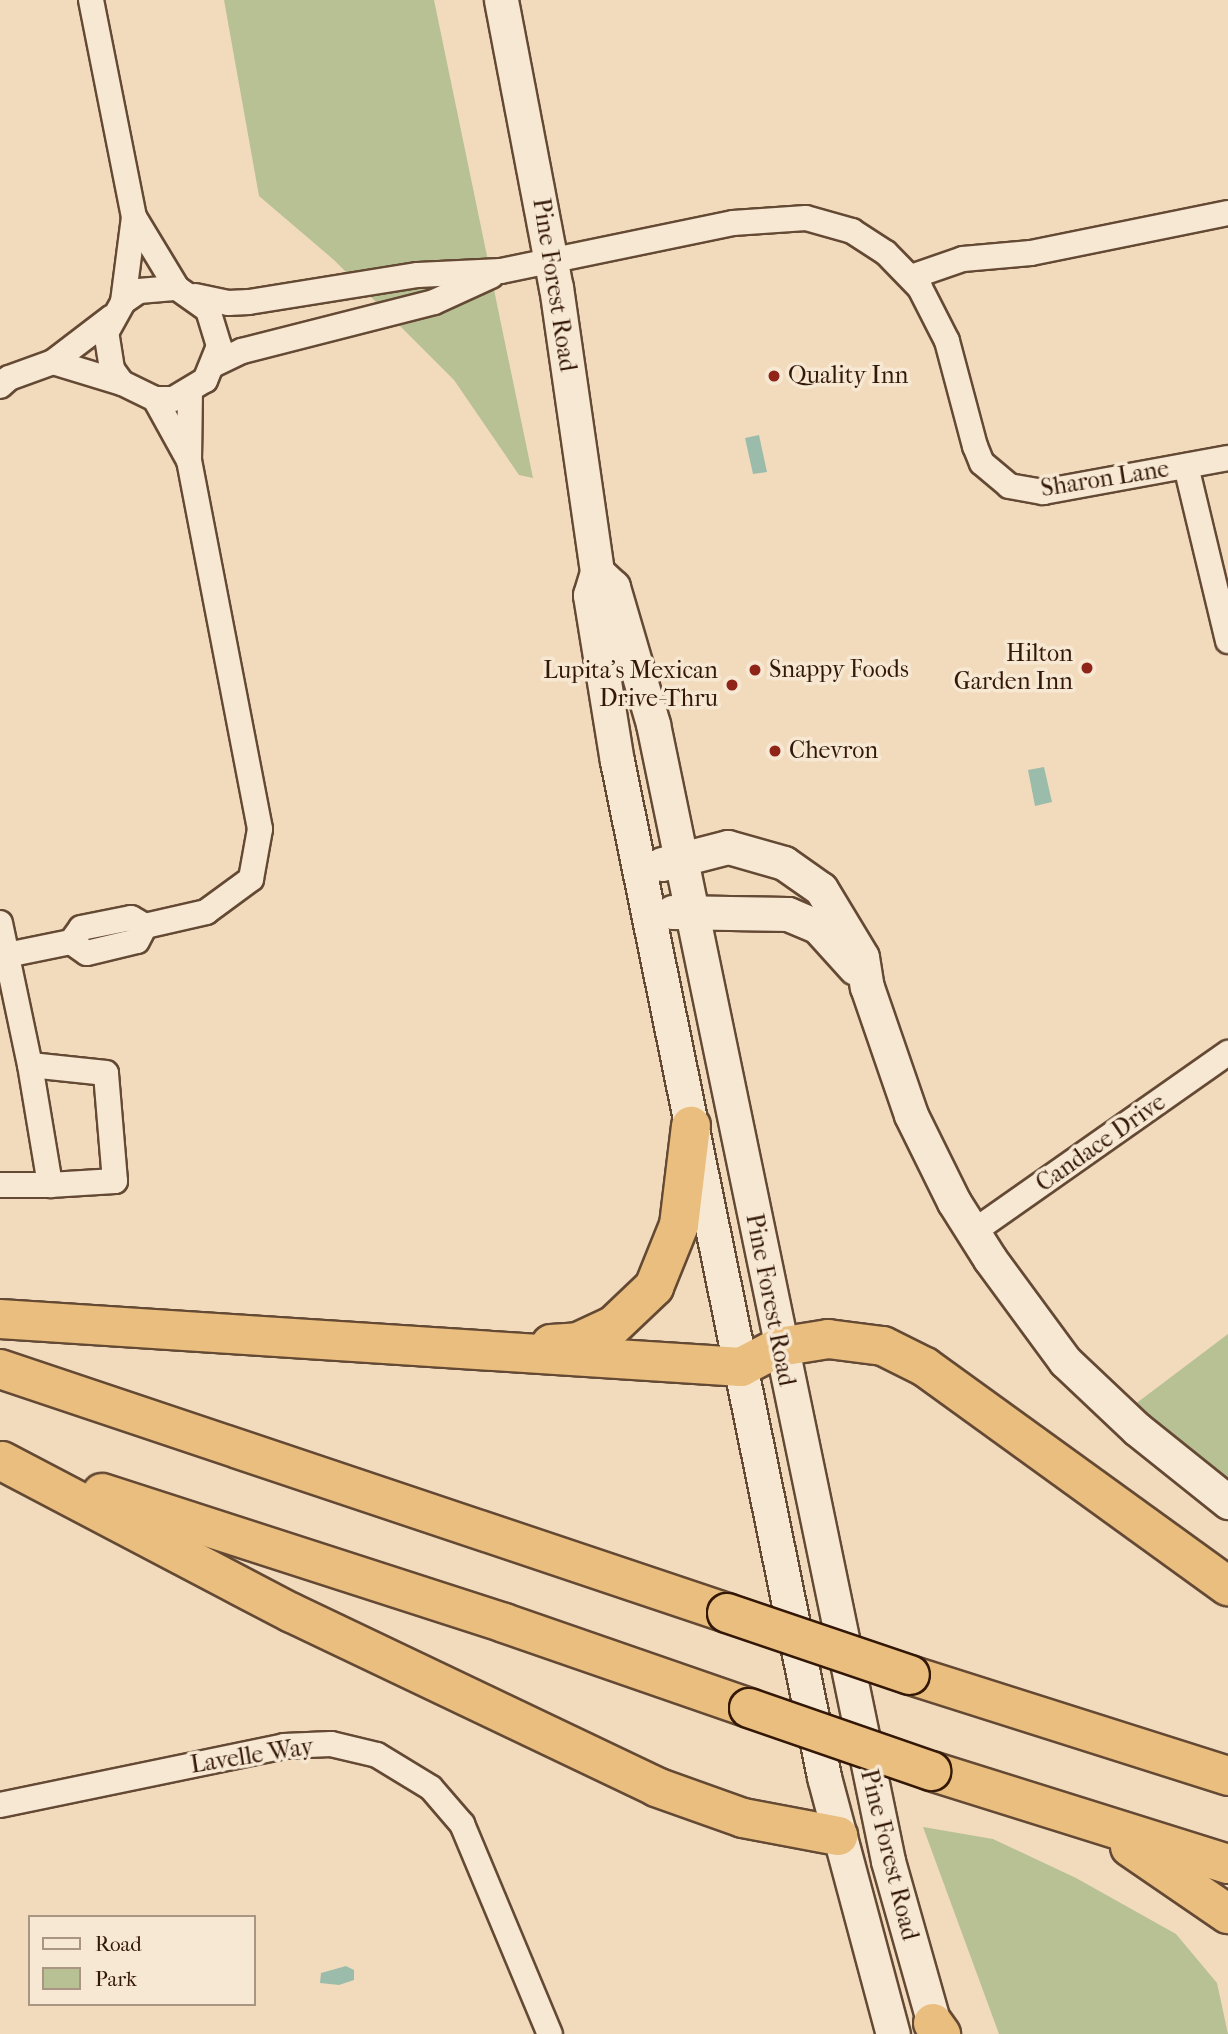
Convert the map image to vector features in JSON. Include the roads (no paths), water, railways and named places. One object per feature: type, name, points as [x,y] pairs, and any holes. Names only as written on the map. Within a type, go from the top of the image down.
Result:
[{"type":"highway","points":[[484,1351],[578,1342],[613,1326],[654,1287],[679,1225],[691,1126]]},
{"type":"highway","points":[[0,1319],[741,1367],[779,1347],[854,1340],[905,1355],[1228,1586]]},
{"type":"highway","points":[[0,1369],[910,1675],[1228,1776]]},
{"type":"highway","points":[[1,1460],[292,1613],[656,1787],[743,1818],[838,1836]]},
{"type":"highway","points":[[1,1460],[504,1623],[931,1771],[1088,1817],[1228,1864]]},
{"type":"highway","points":[[1088,1817],[1228,1914]]},
{"type":"main road","name":"Pine Forest Road","points":[[501,0],[550,259],[597,572],[590,595],[640,871],[838,1836],[893,2034]]},
{"type":"main road","name":"Pine Forest Road","points":[[597,572],[613,587],[635,662],[682,858],[779,1347],[888,1861],[937,2030]]},
{"type":"main road","points":[[640,871],[728,847],[757,852],[797,871],[821,889],[845,921],[862,957],[867,987],[911,1115],[973,1232],[1065,1361],[1137,1429],[1228,1502]]},
{"type":"main road","points":[[649,908],[693,915],[788,914],[808,921],[835,943],[867,987]]},
{"type":"main road","points":[[708,991],[714,953],[753,915]]},
{"type":"street","points":[[90,0],[134,217],[118,309],[106,352],[122,383]]},
{"type":"street","points":[[911,277],[963,259],[1031,253],[1228,213]]},
{"type":"street","name":"Sharon Lane","points":[[501,271],[550,259],[781,216],[817,220],[852,231],[911,277],[936,314],[975,446],[994,476],[1009,486],[1043,492],[1228,458]]},
{"type":"street","points":[[134,217],[186,292],[217,327],[215,364]]},
{"type":"street","points":[[0,386],[9,378],[54,362],[118,309],[149,289],[186,292],[228,303],[249,302],[426,274],[501,271]]},
{"type":"street","points":[[155,399],[190,392],[215,364],[242,351],[434,302],[501,271]]},
{"type":"street","points":[[54,362],[122,383],[155,399],[189,461]]},
{"type":"street","points":[[7,955],[71,942],[87,953],[137,941],[145,926],[206,912],[251,879],[260,829],[189,461],[190,392]]},
{"type":"street","points":[[1186,466],[1228,640]]},
{"type":"street","points":[[0,923],[30,1065],[50,1185]]},
{"type":"street","name":"Candace Drive","points":[[973,1232],[1228,1053]]},
{"type":"street","points":[[0,1185],[115,1181],[106,1073],[30,1065]]},
{"type":"street","name":"Lavelle Way","points":[[0,1805],[292,1745],[331,1744],[377,1755],[431,1788],[462,1824],[550,2034]]},
{"type":"place","name":"Quality Inn","points":[[774,376]]},
{"type":"place","name":"Hilton Garden Inn","points":[[1087,668]]},
{"type":"place","name":"Snappy Foods","points":[[755,670]]},
{"type":"place","name":"Lupita's Mexican Drive-Thru","points":[[732,685]]},
{"type":"place","name":"Chevron","points":[[775,751]]}]
